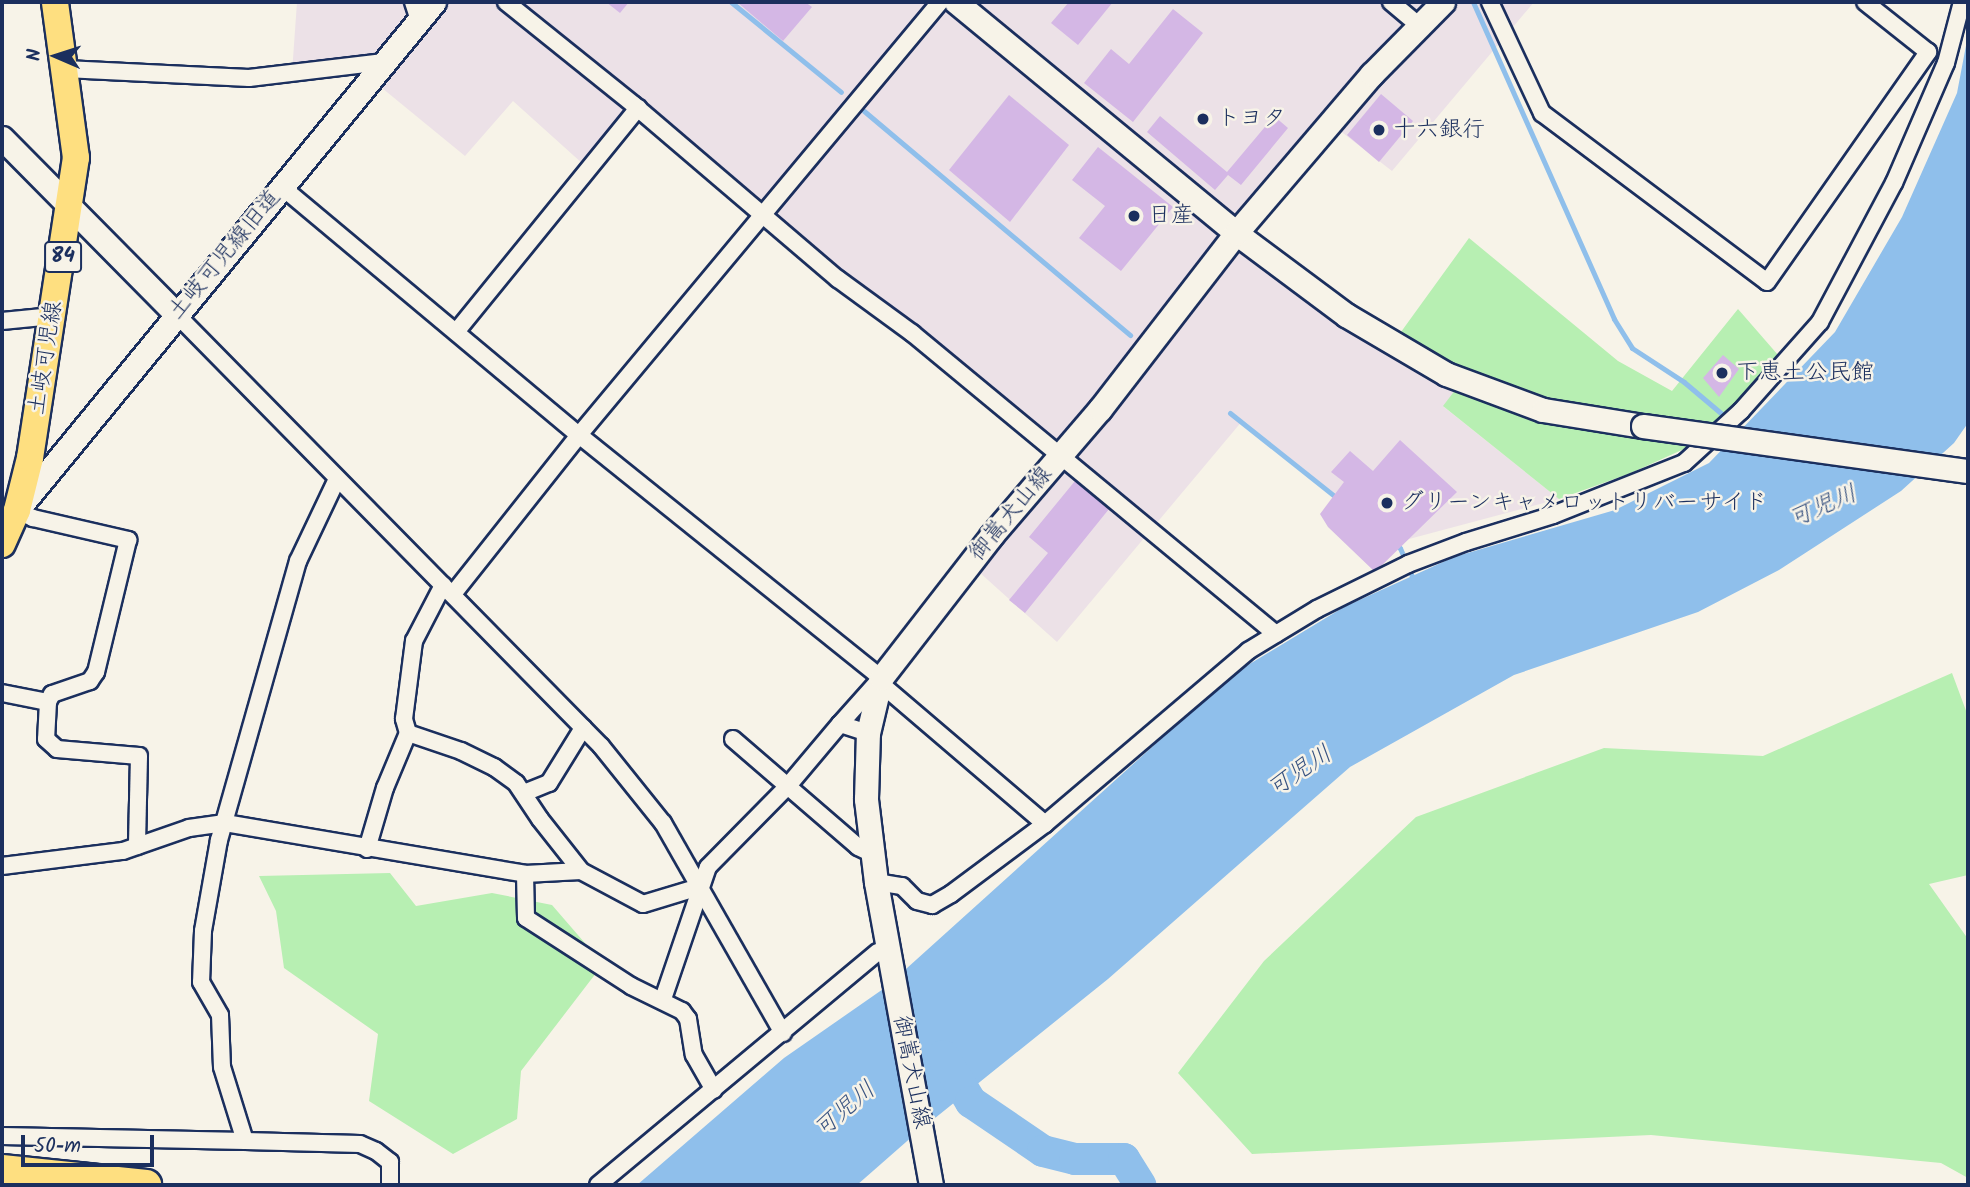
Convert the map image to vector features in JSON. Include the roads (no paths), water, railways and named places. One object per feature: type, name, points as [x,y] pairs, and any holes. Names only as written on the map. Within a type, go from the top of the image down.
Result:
[{"type":"highway","points":[[2,1170],[146,1185]]},
{"type":"main road","name":"土岐可児線","points":[[2,544],[17,510],[30,458],[71,209],[76,158],[55,2]]},
{"type":"street","name":"土岐可児線旧道","points":[[17,510],[384,62],[416,11],[434,2]]},
{"type":"street","points":[[506,2],[638,108],[838,279],[912,333],[1276,634]]},
{"type":"street","points":[[367,849],[385,788],[408,733],[404,719],[411,653],[448,590],[764,216],[940,2]]},
{"type":"street","points":[[956,2],[1236,233],[1346,315],[1446,374],[1543,410],[1968,471]]},
{"type":"street","points":[[1391,2],[1420,26]]},
{"type":"street","name":"御嵩犬山線","points":[[931,1185],[871,853],[866,799],[868,733],[880,680],[991,536],[1061,456],[1236,233],[1372,74],[1443,2]]},
{"type":"street","points":[[1490,2],[1542,113],[1767,282],[1928,52],[1865,2]]},
{"type":"street","points":[[876,881],[902,886],[917,901],[932,905],[951,894],[1045,824],[1186,701],[1248,651],[1317,608],[1407,565],[1466,541],[1553,515],[1684,463],[1730,421],[1820,322],[1844,282],[1894,183],[1946,63],[1962,2]]},
{"type":"street","points":[[65,69],[249,78],[384,62]]},
{"type":"street","points":[[456,332],[638,108]]},
{"type":"street","points":[[2,138],[583,729],[663,823],[783,1033]]},
{"type":"street","points":[[282,187],[579,435],[880,680],[1045,824]]},
{"type":"street","points":[[2,321],[53,316]]},
{"type":"street","points":[[245,1141],[222,1068],[220,1015],[201,982],[211,879],[298,561],[337,479]]},
{"type":"street","points":[[17,510],[33,518],[128,540],[96,672],[90,681],[52,694],[48,702],[46,739],[57,750],[139,756],[137,846]]},
{"type":"street","points":[[663,999],[708,867],[787,787],[880,680]]},
{"type":"street","points":[[2,693],[48,702]]},
{"type":"street","points":[[840,724],[868,733]]},
{"type":"street","points":[[524,793],[549,783],[583,729]]},
{"type":"street","points":[[408,733],[431,738],[494,767],[524,793],[540,819],[581,871],[643,904],[699,887]]},
{"type":"street","points":[[733,739],[858,847],[871,853]]},
{"type":"street","points":[[2,866],[110,853],[189,828],[225,823],[526,874],[581,871]]},
{"type":"street","points":[[526,874],[526,918],[631,986],[663,999],[682,1011],[688,1019],[694,1055],[714,1090]]},
{"type":"street","points":[[598,1185],[878,952],[888,950]]},
{"type":"street","points":[[2,1136],[360,1144],[390,1162],[390,1185]]},
{"type":"water","name":"可児川","points":[[1968,35],[1968,423],[1954,443],[1901,491],[1779,570],[1698,612],[1514,675],[1350,767],[1108,979],[914,1135],[857,1185],[637,1185],[784,1058],[886,987],[1233,674],[1344,607],[1454,557],[1615,510],[1709,463],[1835,332],[1902,217],[1957,93]]},
{"type":"waterway","points":[[731,2],[841,92]]},
{"type":"waterway","points":[[1473,2],[1614,319],[1632,348],[1684,382],[1728,419]]},
{"type":"waterway","points":[[864,111],[1130,335]]},
{"type":"waterway","points":[[1230,413],[1338,499]]},
{"type":"waterway","points":[[1395,544],[1400,548],[1414,581]]},
{"type":"waterway","points":[[943,1056],[971,1102],[1043,1151],[1075,1159],[1124,1159],[1140,1185]]},
{"type":"place","name":"トヨタ","points":[[1203,119]]},
{"type":"place","name":"十六銀行","points":[[1379,130]]},
{"type":"place","name":"日産","points":[[1134,216]]},
{"type":"place","name":"下恵土公民館","points":[[1722,373]]},
{"type":"place","name":"グリーンキャメロットリバーサイド","points":[[1387,503]]}]
